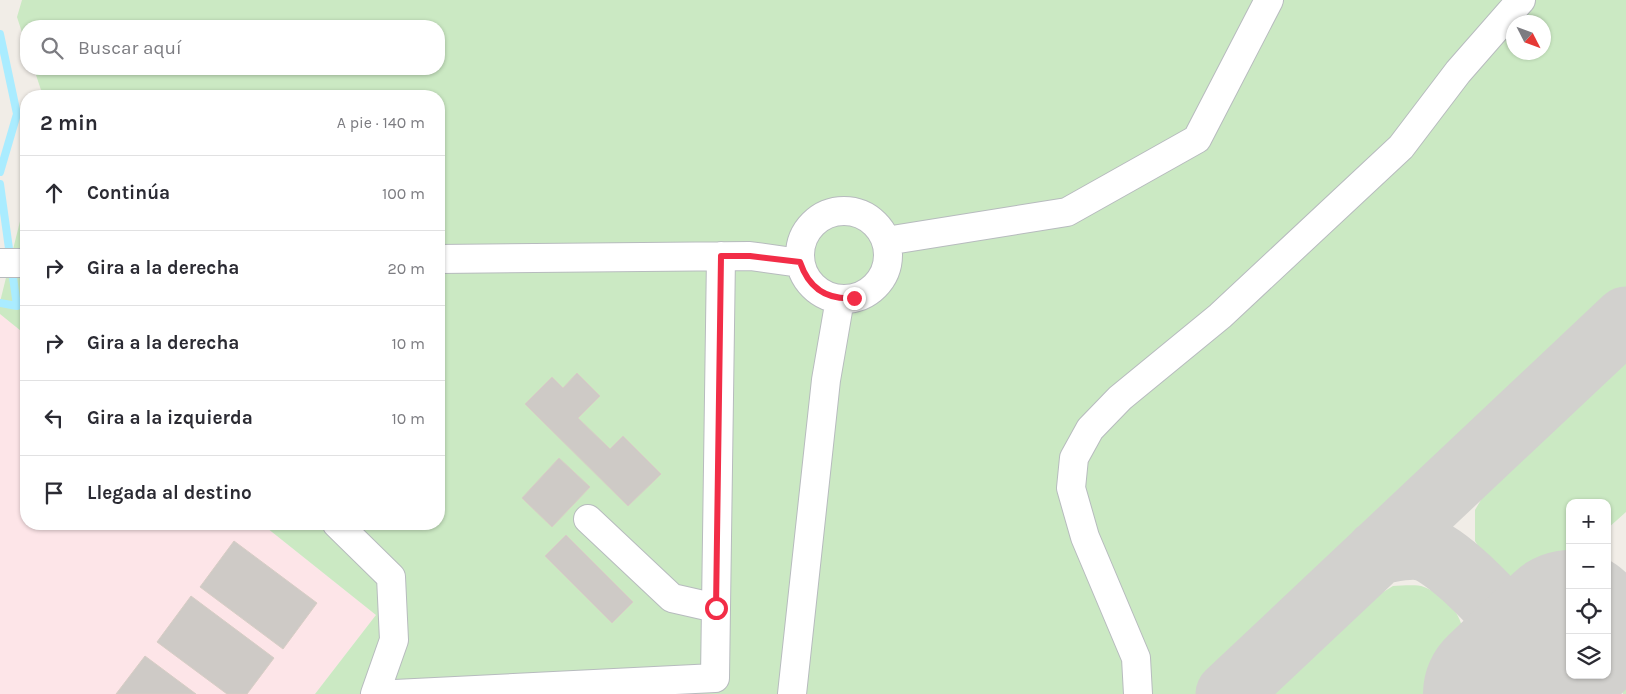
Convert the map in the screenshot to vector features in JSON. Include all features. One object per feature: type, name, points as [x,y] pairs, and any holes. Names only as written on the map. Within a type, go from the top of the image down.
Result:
[{"type":"lane","points":[[886,241],[1067,212],[1196,140],[1269,0]]},
{"type":"lane","points":[[1138,694],[1136,658],[1085,537],[1071,488],[1074,458],[1090,429],[1120,398],[1220,316],[1401,147],[1458,72],[1521,0]]},
{"type":"lane","points":[[841,211],[855,212],[868,218],[879,228],[886,241],[888,256],[886,270],[868,292],[854,298],[840,299],[826,296],[814,287],[805,276],[800,262],[800,248],[805,234],[814,223],[826,214],[841,211]]},
{"type":"lane","points":[[395,694],[715,678],[721,256]]},
{"type":"lane","points":[[445,259],[750,256],[800,262]]},
{"type":"lane","points":[[0,263],[20,263]]},
{"type":"lane","points":[[792,694],[826,380],[840,299]]},
{"type":"lane","points":[[588,519],[672,598],[716,608]]},
{"type":"lane","points":[[343,530],[391,577],[394,640],[375,694]]},
{"type":"shaded area","points":[[0,314],[20,330],[20,530],[270,530],[376,615],[315,694],[0,694]]},
{"type":"green space","points":[[22,0],[1514,0],[1397,143],[1068,456],[1130,659],[1133,694],[315,694],[376,615],[270,530],[445,530],[445,90],[41,90],[36,75],[445,75],[445,20],[20,20],[20,26],[17,17]]},
{"type":"green space","points":[[1529,0],[1626,0],[1626,288],[1204,686],[1211,694],[1145,694],[1091,535],[1080,460],[1095,433],[1506,23],[1506,60],[1551,60],[1551,15],[1514,15]]},
{"type":"green space","points":[[20,221],[20,330],[0,314],[0,302]]},
{"type":"green space","points":[[1626,360],[1626,512],[1611,525],[1611,499],[1566,499],[1566,568],[1549,582],[1523,584],[1493,570],[1475,541],[1475,510],[1485,493]]},
{"type":"green space","points":[[1413,585],[1424,587],[1447,602],[1461,622],[1464,646],[1461,659],[1456,672],[1446,684],[1434,694],[1273,694],[1370,600],[1393,586]]},
{"type":"green space","points":[[1626,657],[1626,694],[1623,694],[1620,675]]},
{"type":"building","points":[[577,373],[600,396],[578,418],[610,449],[623,436],[661,474],[628,506],[525,404],[552,377],[563,388]]},
{"type":"building","points":[[559,458],[590,487],[552,527],[522,498]]},
{"type":"building","points":[[566,535],[633,602],[612,623],[545,556]]},
{"type":"building","points":[[234,541],[317,603],[283,649],[200,587]]},
{"type":"building","points":[[191,596],[274,658],[247,694],[227,694],[157,642]]},
{"type":"building","points":[[145,656],[196,694],[116,694]]},
{"type":"waterway","points":[[0,34],[17,114],[0,172]]},
{"type":"waterway","points":[[0,184],[17,306],[0,303]]},
{"type":"taxiway","points":[[1228,694],[1626,319]]},
{"type":"taxiway","points":[[1378,552],[1410,547],[1428,550],[1450,564],[1491,602],[1511,628],[1516,638],[1518,652],[1515,667],[1504,694]]},
{"type":"taxiway","points":[[1504,617],[1536,630],[1553,631],[1566,628]]},
{"type":"taxiway","points":[[1504,694],[1541,685],[1559,687],[1578,694]]},
{"type":"runway","points":[[1504,694],[1567,634]]},
{"type":"route","points":[[716,608],[721,256],[750,256],[800,262],[805,276],[814,287],[826,296],[840,299],[854,298]]}]
